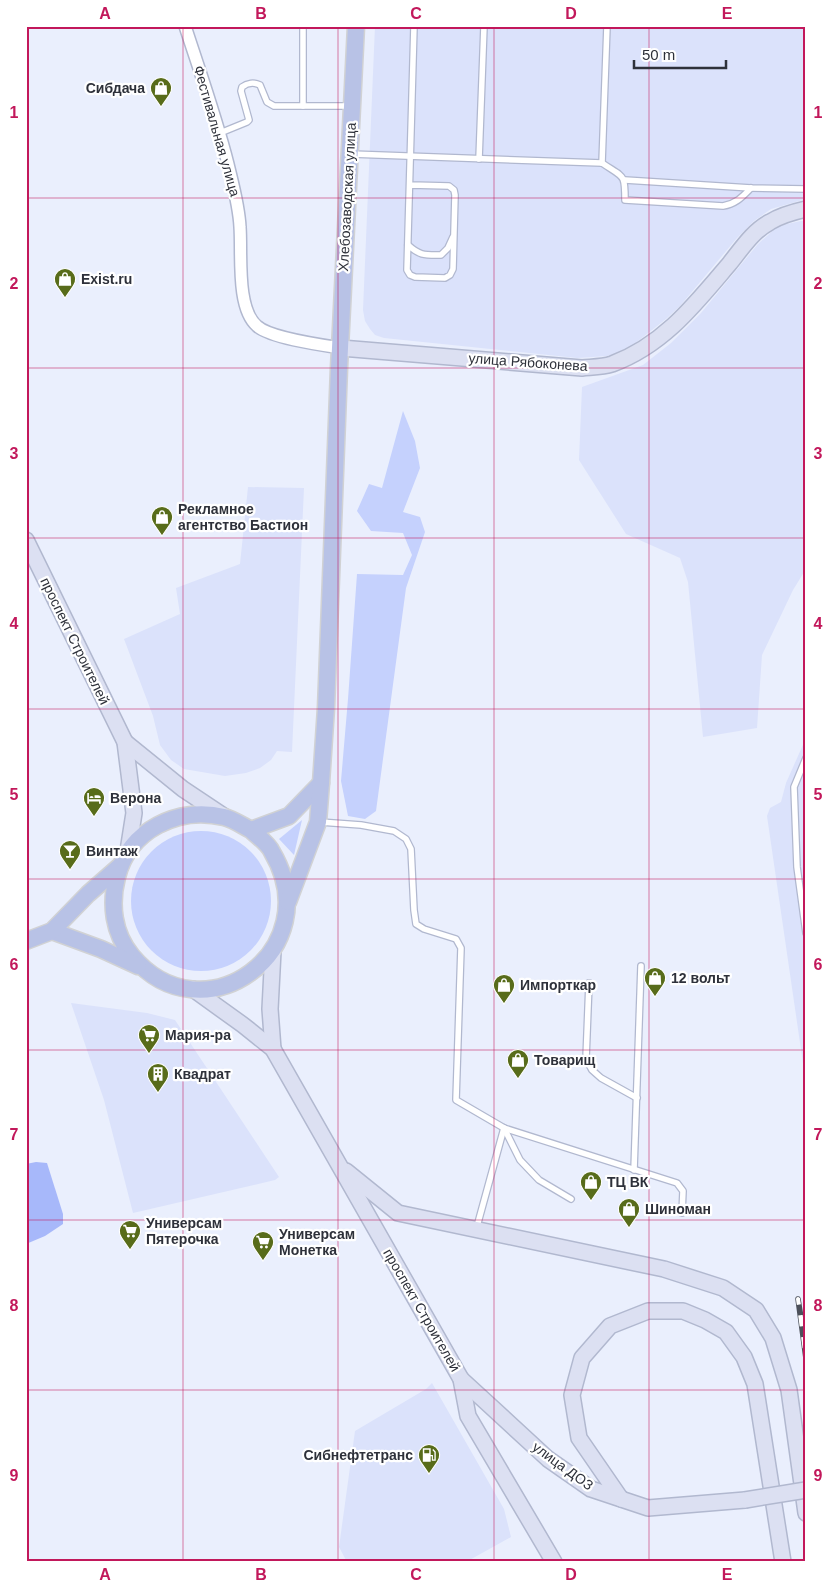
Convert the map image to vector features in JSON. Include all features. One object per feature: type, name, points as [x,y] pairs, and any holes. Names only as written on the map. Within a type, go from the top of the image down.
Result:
[{"type":"main road","name":"Хлебозаводская улица","points":[[321,783],[326,708],[356,26]]},
{"type":"main road","name":"улица Рябоконева","points":[[341,348],[582,368],[611,364],[642,350],[664,335],[684,316],[753,235],[769,222],[786,214],[806,209]]},
{"type":"main road","name":"проспект Строителей","points":[[26,540],[125,742]]},
{"type":"main road","points":[[125,742],[183,789],[226,817],[251,830],[271,850],[284,875],[288,902]]},
{"type":"main road","points":[[125,742],[134,813],[128,850],[120,866],[113,893],[114,921],[124,947],[142,968]]},
{"type":"main road","points":[[52,931],[101,949],[142,968],[166,983],[193,989],[216,988],[238,981],[257,968],[273,951],[284,928],[288,902],[318,822],[321,783]]},
{"type":"main road","points":[[251,830],[289,816],[321,783]]},
{"type":"main road","points":[[128,850],[147,831],[172,818],[198,814],[226,817]]},
{"type":"main road","points":[[26,941],[52,931],[88,894],[120,866]]},
{"type":"main road","points":[[273,951],[270,1009],[273,1049]]},
{"type":"main road","points":[[193,989],[273,1049]]},
{"type":"main road","name":"проспект Строителей","points":[[273,1049],[461,1379],[468,1416],[554,1562]]},
{"type":"main road","points":[[340,1166],[398,1213],[664,1270],[723,1288],[756,1310],[773,1338],[789,1390],[806,1512]]},
{"type":"main road","points":[[620,1498],[579,1438],[572,1395],[582,1358],[610,1326],[648,1311],[683,1311],[705,1320],[726,1332],[744,1357],[755,1384],[783,1562]]},
{"type":"main road","name":"улица ДОЗ","points":[[461,1379],[548,1459],[591,1489],[648,1508],[745,1500],[806,1490]]},
{"type":"street","name":"Фестивальная улица","points":[[185,26],[220,133],[237,200],[240,226],[242,293],[248,314],[257,327],[278,336],[341,348]]},
{"type":"lane","points":[[303,26],[303,106]]},
{"type":"lane","points":[[410,185],[449,186],[456,195],[453,269],[450,275],[445,278],[415,278],[407,270],[414,26]]},
{"type":"lane","points":[[479,159],[484,26]]},
{"type":"lane","points":[[602,163],[608,26]]},
{"type":"lane","points":[[220,133],[249,120],[242,87],[254,83],[260,85],[268,102],[274,106],[352,106]]},
{"type":"lane","points":[[349,154],[602,163],[625,180],[625,200],[722,206],[730,205],[739,200],[751,188]]},
{"type":"lane","points":[[625,180],[751,188],[806,189]]},
{"type":"lane","points":[[408,245],[415,252],[423,255],[441,255],[448,248],[454,234]]},
{"type":"lane","points":[[806,758],[794,787],[797,867],[806,933]]},
{"type":"lane","points":[[318,822],[361,825],[394,831],[406,839],[411,849],[416,924],[424,929],[456,939],[461,948],[456,1100],[504,1128],[677,1183],[683,1191],[682,1213]]},
{"type":"lane","points":[[634,1170],[641,966]]},
{"type":"lane","points":[[589,983],[586,1059],[592,1070],[601,1078],[637,1098]]},
{"type":"lane","points":[[504,1128],[520,1160],[539,1180],[572,1199]]},
{"type":"lane","points":[[476,1230],[504,1128]]},
{"type":"shaded area","points":[[375,26],[806,26],[806,199],[771,209],[754,221],[737,238],[680,306],[624,352],[607,356],[577,358],[384,338],[375,335],[365,321],[363,310]]},
{"type":"shaded area","points":[[806,221],[806,569],[793,590],[762,655],[757,728],[703,737],[688,582],[680,558],[626,534],[579,460],[582,387],[643,365],[671,343],[701,313],[758,244],[778,226]]},
{"type":"shaded area","points":[[403,411],[415,441],[420,468],[403,512],[420,517],[425,532],[406,588],[376,811],[365,819],[348,816],[341,781],[357,574],[403,575],[412,555],[403,533],[371,531],[357,511],[369,484],[382,488]]},
{"type":"shaded area","points":[[248,487],[304,488],[292,752],[277,751],[271,760],[260,768],[246,773],[225,776],[184,769],[171,760],[160,745],[153,716],[124,639],[180,614],[176,588],[240,564]]},
{"type":"shaded area","points":[[806,738],[806,1084],[767,816],[770,808],[781,802],[786,783]]},
{"type":"shaded area","points":[[302,820],[294,855],[279,839]]},
{"type":"shaded area","points":[[201,831],[215,832],[228,836],[251,851],[266,874],[270,887],[270,915],[266,928],[251,951],[228,966],[215,970],[201,971],[187,970],[174,966],[151,951],[136,928],[132,915],[131,901],[132,887],[136,874],[151,851],[174,836],[187,832]]},
{"type":"shaded area","points":[[71,1003],[147,1013],[175,1020],[279,1177],[275,1180],[133,1213],[104,1100]]},
{"type":"shaded area","points":[[36,1162],[47,1163],[63,1214],[63,1224],[45,1236],[26,1244],[26,1164]]},
{"type":"shaded area","points":[[432,1383],[504,1509],[511,1537],[466,1562],[347,1562],[339,1547],[355,1431],[426,1389]]},
{"type":"railway","points":[[806,1348],[798,1299],[806,1359]]},
{"type":"place","name":"Сибдача","points":[[161,107]]},
{"type":"place","name":"Exist.ru","points":[[65,298]]},
{"type":"place","name":"Рекламное агентство Бастион","points":[[162,536]]},
{"type":"place","name":"Верона","points":[[94,817]]},
{"type":"place","name":"Винтаж","points":[[70,870]]},
{"type":"place","name":"12 вольт","points":[[655,997]]},
{"type":"place","name":"Импорткар","points":[[504,1004]]},
{"type":"place","name":"Мария-ра","points":[[149,1054]]},
{"type":"place","name":"Товарищ","points":[[518,1079]]},
{"type":"place","name":"Квадрат","points":[[158,1093]]},
{"type":"place","name":"ТЦ ВК","points":[[591,1201]]},
{"type":"place","name":"Шиноман","points":[[629,1228]]},
{"type":"place","name":"Универсам Пятерочка","points":[[130,1250]]},
{"type":"place","name":"Универсам Монетка","points":[[263,1261]]},
{"type":"place","name":"Сибнефтетранс","points":[[429,1474]]}]
